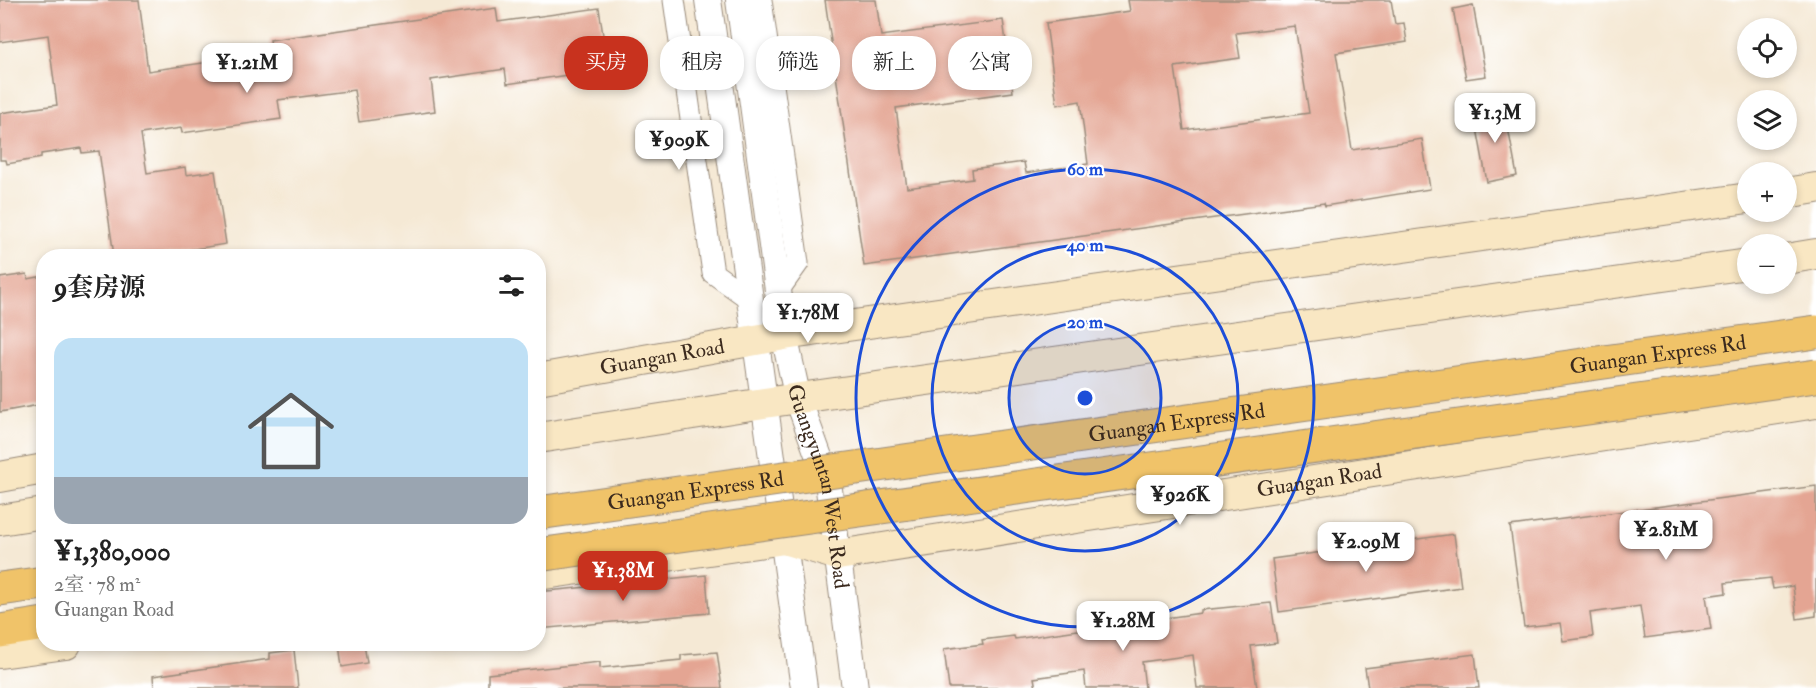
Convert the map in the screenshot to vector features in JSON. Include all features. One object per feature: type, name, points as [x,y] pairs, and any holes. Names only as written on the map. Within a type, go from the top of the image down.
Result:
[{"type":"highway","name":"Guangan Express Rd","points":[[546,512],[1816,332]]},
{"type":"highway","name":"Guangan Express Rd","points":[[546,554],[1816,376]]},
{"type":"highway","points":[[0,589],[36,584]]},
{"type":"highway","points":[[0,631],[36,625]]},
{"type":"main road","points":[[1797,191],[1816,188]]},
{"type":"main road","name":"Guangan Road","points":[[546,378],[770,337],[1737,200]]},
{"type":"main road","points":[[1797,257],[1816,254]]},
{"type":"main road","points":[[546,437],[1737,266]]},
{"type":"main road","points":[[546,524],[778,490],[1816,327]]},
{"type":"main road","name":"Guangan Road","points":[[546,574],[784,539],[838,555],[1816,402]]},
{"type":"main road","points":[[0,477],[36,470]]},
{"type":"main road","points":[[0,520],[36,514]]},
{"type":"main road","points":[[0,604],[36,599]]},
{"type":"main road","points":[[0,653],[36,648]]},
{"type":"street","points":[[674,0],[713,273],[751,300]]},
{"type":"street","name":"Guangyuntan West Road","points":[[708,0],[751,300],[798,399],[828,482],[855,688]]},
{"type":"street","name":"Guangyuntan West Road","points":[[739,0],[778,291],[770,337],[764,404],[778,490],[804,688]]},
{"type":"street","points":[[761,0],[798,263],[778,291]]},
{"type":"building","points":[[0,0],[139,0],[148,71],[272,53],[270,40],[496,8],[498,22],[599,8],[603,36],[564,36],[564,76],[507,84],[505,69],[431,80],[435,111],[359,122],[354,90],[278,100],[281,119],[182,133],[181,128],[141,134],[147,173],[185,167],[186,175],[215,171],[226,244],[194,249],[113,249],[99,151],[82,153],[81,148],[41,154],[41,158],[7,164],[6,160],[0,160],[0,113],[57,105],[48,35],[0,42]]},
{"type":"building","points":[[825,0],[876,0],[881,36],[1003,20],[1005,36],[948,36],[948,90],[1013,90],[1013,92],[896,108],[907,188],[973,179],[972,169],[1024,162],[1026,173],[1088,164],[1080,101],[1057,105],[1046,23],[1130,11],[1128,0],[1391,0],[1395,24],[1404,23],[1407,42],[1336,53],[1352,150],[1422,139],[1430,189],[1325,206],[1324,203],[864,266],[838,90],[840,90],[840,36],[830,36]],"holes":[[[1295,26],[1309,113],[1184,130],[1175,67],[1240,58],[1236,33]]]},
{"type":"building","points":[[1473,5],[1486,76],[1466,79],[1453,9]]},
{"type":"building","points":[[1504,106],[1517,176],[1487,182],[1474,112]]},
{"type":"building","points":[[27,274],[28,279],[36,278],[36,405],[0,412],[0,278]]},
{"type":"building","points":[[1816,486],[1816,616],[1797,619],[1793,586],[1773,589],[1771,578],[1725,583],[1726,593],[1706,596],[1711,629],[1645,638],[1640,606],[1590,613],[1593,637],[1563,641],[1560,623],[1524,627],[1510,526]]},
{"type":"building","points":[[1454,534],[1461,587],[1279,612],[1272,559]]},
{"type":"building","points":[[706,575],[709,613],[546,628],[546,591]]},
{"type":"building","points":[[1271,603],[1277,643],[1251,646],[1257,688],[1197,688],[1193,655],[1142,662],[1145,688],[1086,688],[1084,671],[1034,678],[1036,688],[949,688],[944,649],[983,644],[982,640],[1014,636],[1015,639],[1092,628],[1092,626],[1201,613],[1201,610]]},
{"type":"building","points":[[294,651],[298,688],[154,688],[153,676],[270,659],[270,653]]},
{"type":"building","points":[[340,651],[365,651],[367,663],[342,667]]},
{"type":"building","points":[[717,652],[722,688],[488,688],[488,674],[600,662],[600,668],[681,660],[681,655]]},
{"type":"building","points":[[1475,654],[1479,688],[1368,688],[1365,668]]}]
